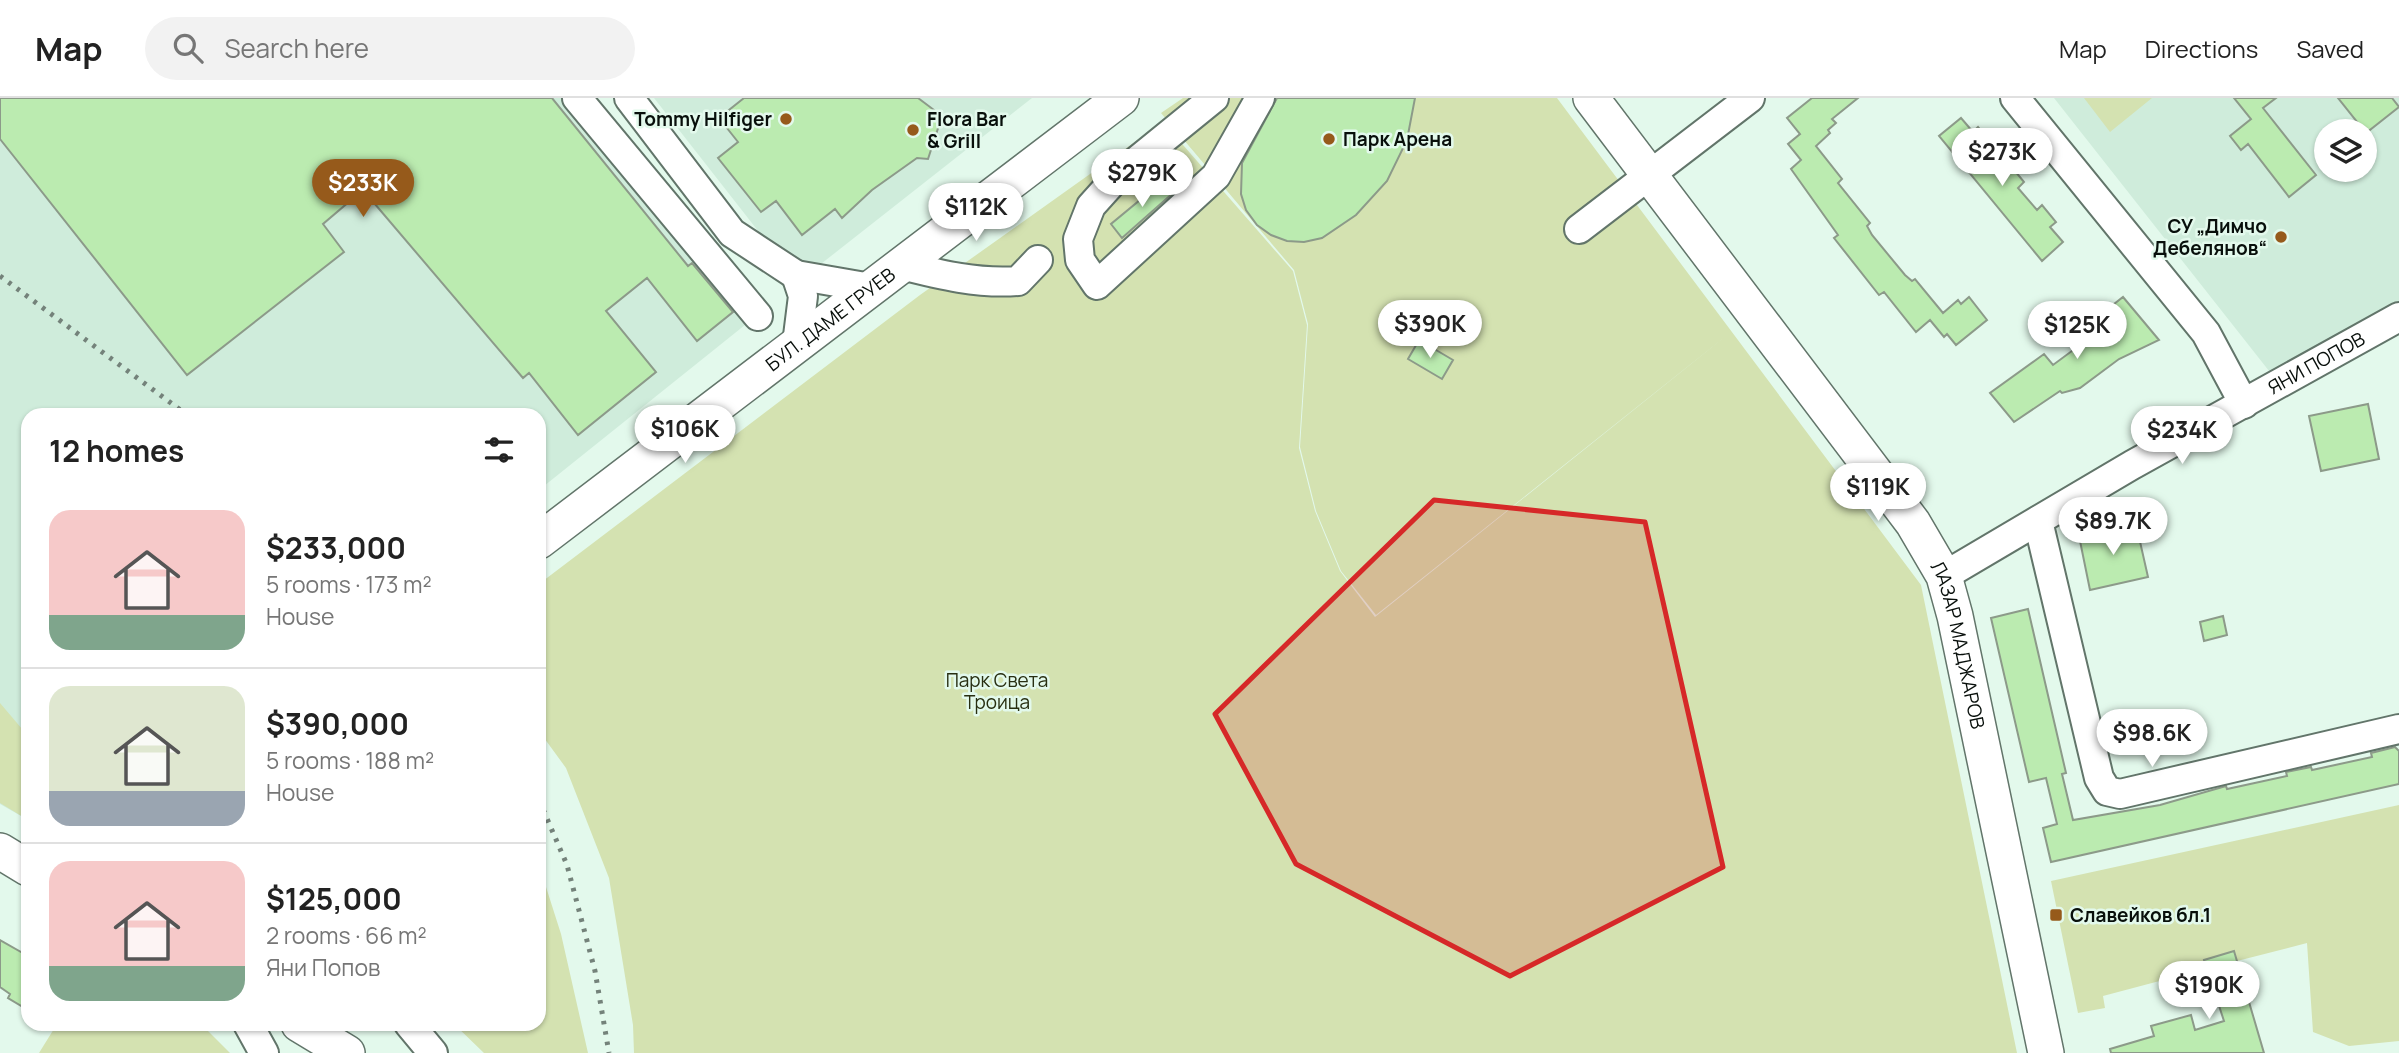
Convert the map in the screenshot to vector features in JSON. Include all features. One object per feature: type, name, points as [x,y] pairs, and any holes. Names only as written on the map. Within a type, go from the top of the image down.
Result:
[{"type":"main road","name":"БУЛ. ДАМЕ ГРУЕВ","points":[[546,536],[1121,98]]},
{"type":"main road","name":"ЛАЗАР МАДЖАРОВ","points":[[1591,98],[1913,523],[1944,576],[2015,896],[2046,1052]]},
{"type":"main road","points":[[0,851],[21,864]]},
{"type":"main road","points":[[311,1031],[347,1053]]},
{"type":"street","points":[[577,98],[758,316]]},
{"type":"street","points":[[629,98],[732,233],[796,275],[871,288]]},
{"type":"street","points":[[1213,98],[1118,176],[1091,206],[1078,239],[1080,260],[1097,285],[1216,176],[1260,98]]},
{"type":"street","points":[[1579,229],[1749,98]]},
{"type":"street","points":[[2015,98],[2206,333],[2244,404]]},
{"type":"street","points":[[901,265],[962,280],[995,283],[1018,281],[1038,260]]},
{"type":"street","points":[[796,275],[803,296],[797,344]]},
{"type":"street","name":"ЯНИ ПОПОВ","points":[[1944,576],[2399,317]]},
{"type":"street","points":[[2352,343],[2399,341]]},
{"type":"street","points":[[2039,521],[2099,778],[2107,791],[2120,794],[2399,729]]},
{"type":"street","points":[[252,1031],[264,1053]]},
{"type":"street","points":[[415,1031],[433,1053]]},
{"type":"highlighted area","points":[[1434,500],[1645,522],[1723,867],[1510,976],[1296,864],[1215,714]]},
{"type":"shaded area","points":[[0,98],[593,98],[765,309],[546,484],[546,408],[21,408],[21,816],[0,804]]},
{"type":"shaded area","points":[[654,98],[1032,98],[798,282]]},
{"type":"shaded area","name":"СУ „Димчо Дебелянов“","points":[[2054,98],[2399,98],[2399,304],[2273,376]]},
{"type":"green space","name":"Парк Света Троица","points":[[1183,98],[1557,98],[1921,585],[2017,1053],[634,1053],[633,1025],[609,878],[566,768],[546,741],[546,579],[920,295],[1163,122],[1293,271],[1307,325],[1299,448],[1315,511],[1340,571],[1375,617],[1726,336],[1376,615],[1341,571],[1316,511],[1300,447],[1308,324],[1294,270],[1161,113]]},
{"type":"green space","points":[[2084,98],[2152,98],[2110,132]]},
{"type":"green space","points":[[0,703],[21,728],[21,816],[0,803]]},
{"type":"green space","points":[[2399,805],[2399,1041],[2349,1046],[2313,1032],[2307,943],[2237,961],[2235,953],[2199,962],[2201,970],[2103,996],[2105,1008],[2078,1013],[2051,881]]},
{"type":"green space","points":[[546,887],[561,934],[588,1053],[484,1053],[461,1031],[546,1031]]},
{"type":"green space","points":[[53,1031],[208,1031],[230,1053],[39,1053]]},
{"type":"building","points":[[0,98],[552,98],[688,266],[692,263],[733,312],[697,341],[647,278],[606,311],[656,372],[578,435],[529,373],[523,378],[363,190],[323,224],[344,252],[187,375],[0,139]]},
{"type":"building","points":[[744,98],[918,98],[942,116],[928,159],[917,158],[872,190],[842,218],[835,209],[802,235],[776,201],[761,212],[718,158],[738,142],[719,118]]},
{"type":"building","points":[[1277,98],[1415,98],[1407,140],[1387,181],[1356,215],[1322,238],[1304,242],[1287,241],[1271,235],[1257,225],[1246,210],[1241,194],[1242,163]]},
{"type":"building","points":[[1812,98],[1858,98],[1832,119],[1836,123],[1816,146],[1842,179],[1838,183],[1870,223],[1867,226],[1872,235],[1905,275],[1912,281],[1915,279],[1943,313],[1958,300],[1961,304],[1969,297],[1987,320],[1956,345],[1947,334],[1944,337],[1930,320],[1916,332],[1884,292],[1879,295],[1834,238],[1838,235],[1791,169],[1801,160],[1788,144],[1800,134],[1787,118]]},
{"type":"building","points":[[2234,98],[2276,98],[2263,108],[2314,172],[2314,177],[2289,197],[2248,144],[2241,150],[2230,136],[2251,119]]},
{"type":"building","points":[[2338,98],[2392,98],[2399,107],[2377,124],[2377,119],[2355,119]]},
{"type":"building","points":[[1961,118],[1973,132],[1978,127],[1992,144],[1986,149],[2004,171],[2011,166],[2024,182],[2018,188],[2037,210],[2042,205],[2056,222],[2050,227],[2063,242],[2042,261],[1939,136]]},
{"type":"building","points":[[1163,181],[1173,193],[1122,238],[1111,224]]},
{"type":"building","points":[[2123,297],[2159,340],[2119,359],[2080,388],[2062,393],[2060,391],[2014,422],[1990,393],[2044,354],[2053,365],[2080,345],[2075,335]]},
{"type":"building","points":[[1419,340],[1453,360],[1442,379],[1408,359]]},
{"type":"building","points":[[2368,404],[2379,459],[2321,471],[2309,416]]},
{"type":"building","points":[[2136,524],[2148,577],[2090,590],[2079,536]]},
{"type":"building","points":[[2028,609],[2066,773],[2062,774],[2073,820],[2160,805],[2226,786],[2227,789],[2287,776],[2286,772],[2311,767],[2312,770],[2372,757],[2371,753],[2395,747],[2399,751],[2399,784],[2051,862],[2043,828],[2057,824],[2046,778],[2029,782],[1991,618]]},
{"type":"building","points":[[2223,616],[2227,635],[2204,641],[2200,622]]},
{"type":"building","points":[[0,940],[21,952],[21,1006],[8,998],[10,994],[0,987]]},
{"type":"building","points":[[2234,951],[2264,1053],[2111,1053],[2110,1049],[2154,1036],[2151,1026],[2191,1015],[2195,1030],[2224,1021],[2204,960]]},
{"type":"railway","points":[[0,276],[178,408]]},
{"type":"railway","points":[[546,816],[567,865],[595,971],[609,1053]]},
{"type":"place","name":"Tommy Hilfiger","points":[[786,119]]},
{"type":"place","name":"Flora Bar & Grill","points":[[913,130]]},
{"type":"place","name":"Парк Арена","points":[[1329,139]]},
{"type":"place","name":"СУ „Димчо Дебелянов“","points":[[2281,237]]},
{"type":"place","name":"Славейков бл.1","points":[[2056,915]]}]
